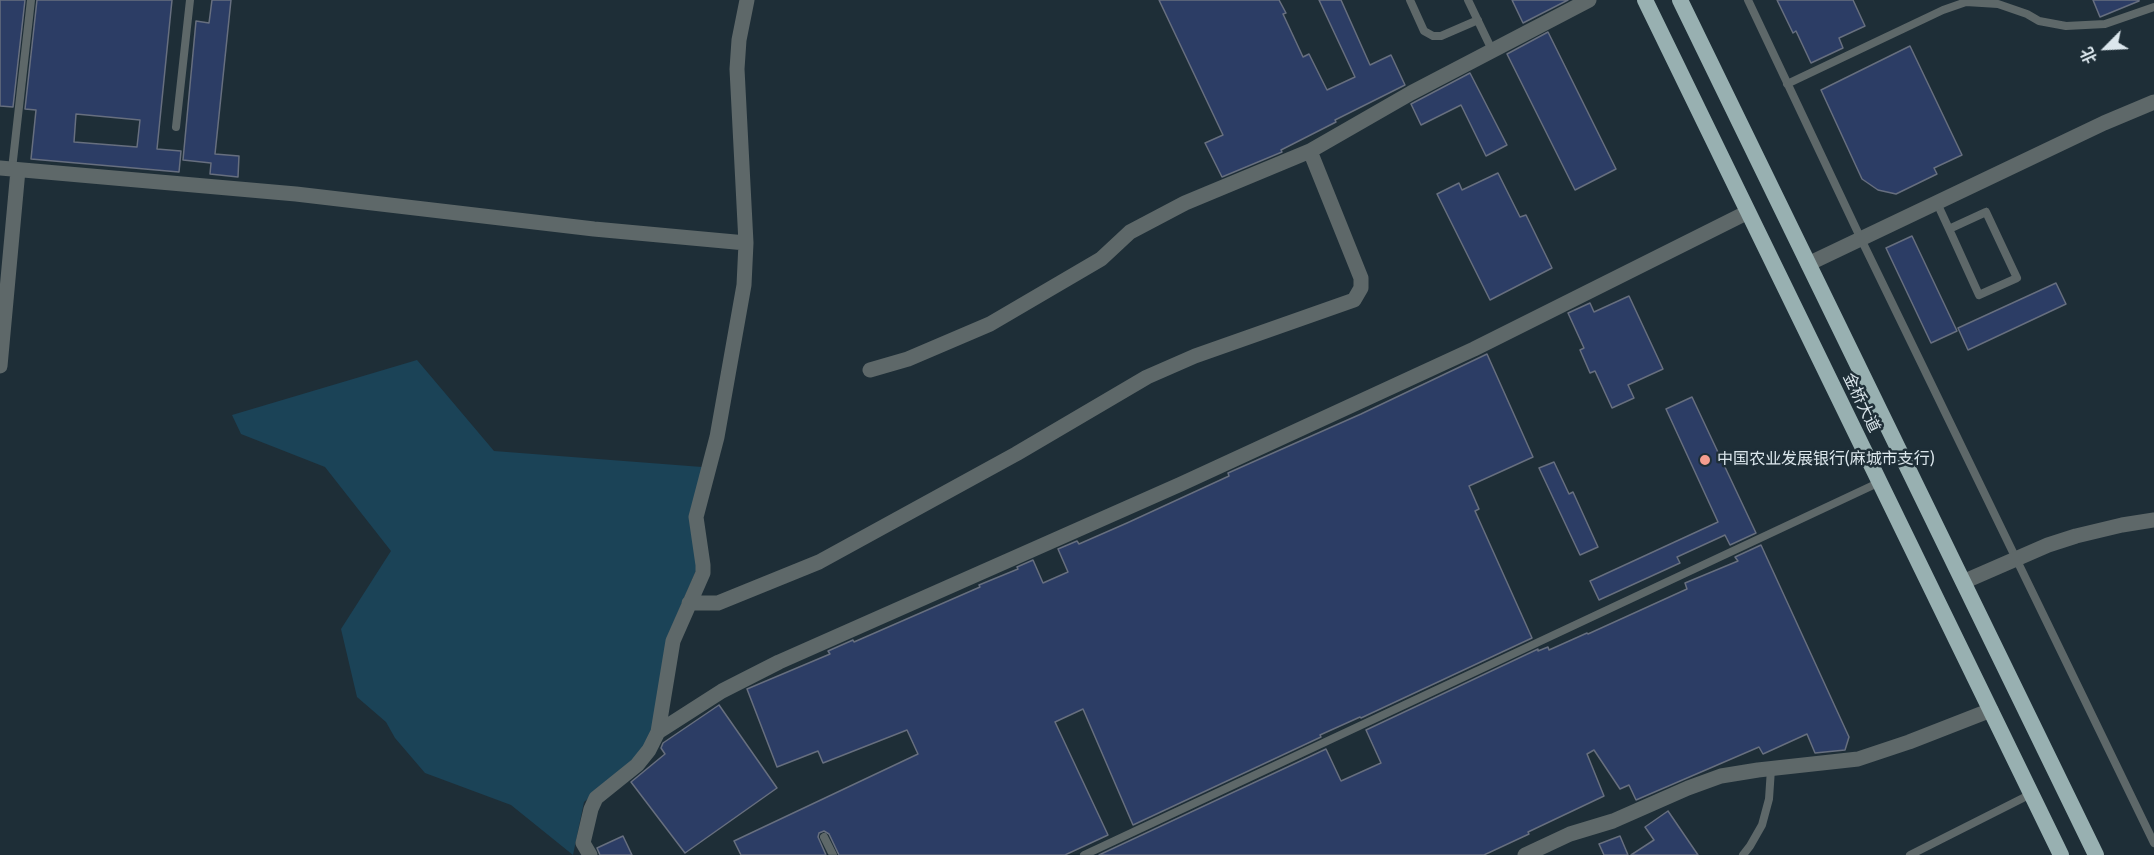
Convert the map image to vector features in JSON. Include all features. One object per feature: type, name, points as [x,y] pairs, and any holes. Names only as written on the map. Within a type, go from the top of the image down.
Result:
[{"type":"highway","name":"金桥大道","points":[[1645,0],[2061,855]]},
{"type":"highway","name":"金桥大道","points":[[1680,0],[2096,855]]},
{"type":"street","points":[[590,855],[583,843],[596,798],[637,765],[649,750],[658,732],[672,641],[703,573],[704,565],[696,517],[717,437],[744,285],[746,243],[737,69],[747,0]]},
{"type":"street","points":[[870,370],[918,355],[990,324],[1101,259],[1130,232],[1185,203],[1310,151],[1411,93],[1589,0]]},
{"type":"street","points":[[1809,264],[2103,123],[2154,102]]},
{"type":"street","points":[[689,603],[718,603],[819,562],[1016,454],[1147,377],[1195,356],[1354,300],[1361,288],[1361,278],[1310,151]]},
{"type":"street","points":[[0,366],[10,169],[296,194],[594,229],[746,243]]},
{"type":"street","points":[[658,732],[722,691],[771,666],[1181,484],[1442,364],[1748,212]]},
{"type":"street","points":[[1963,582],[2076,536],[2154,520]]},
{"type":"street","points":[[1525,855],[1570,834],[1613,821],[1721,776],[1858,759],[1991,710]]},
{"type":"lane","points":[[10,169],[31,0]]},
{"type":"lane","points":[[176,127],[190,0]]},
{"type":"lane","points":[[1410,0],[1424,31],[1433,36],[1441,36],[1478,20]]},
{"type":"lane","points":[[1468,0],[1492,50]]},
{"type":"lane","points":[[1748,0],[1861,239],[2154,843]]},
{"type":"lane","points":[[1787,84],[1966,2],[1998,4],[2039,21],[2066,26],[2105,24],[2154,8]]},
{"type":"lane","points":[[1937,203],[1979,295],[2017,278],[1986,212],[1949,229]]},
{"type":"lane","points":[[1084,855],[1880,482]]},
{"type":"lane","points":[[1743,855],[1762,825],[1771,770]]},
{"type":"lane","points":[[1910,855],[2031,794]]},
{"type":"lane","points":[[824,837],[833,855]]},
{"type":"shaded area","points":[[417,360],[494,451],[702,467],[698,566],[669,633],[654,727],[642,752],[584,802],[573,855],[511,805],[425,773],[395,738],[386,722],[357,697],[341,629],[391,551],[325,467],[241,434],[232,415]]},
{"type":"building","points":[[0,0],[25,0],[13,107],[0,106]]},
{"type":"building","points":[[37,0],[172,0],[157,149],[181,151],[179,172],[31,159],[36,110],[25,109]],"holes":[[[76,114],[140,120],[137,147],[74,142]]]},
{"type":"building","points":[[212,0],[231,0],[215,154],[239,156],[238,177],[210,174],[211,163],[183,160],[196,21],[209,23]]},
{"type":"building","points":[[1159,0],[1279,0],[1303,57],[1309,54],[1327,90],[1355,77],[1319,0],[1341,0],[1370,65],[1391,55],[1405,85],[1335,120],[1336,122],[1281,150],[1282,152],[1222,177],[1205,143],[1223,135]]},
{"type":"building","points":[[1512,0],[1568,0],[1523,23]]},
{"type":"building","points":[[1777,0],[1853,0],[1865,26],[1839,38],[1843,48],[1811,63],[1796,31],[1793,33]]},
{"type":"building","points":[[2093,0],[2139,0],[2139,1],[2100,17]]},
{"type":"building","points":[[1548,32],[1616,169],[1575,190],[1507,54]]},
{"type":"building","points":[[1910,46],[1962,155],[1934,168],[1937,174],[1896,194],[1878,190],[1862,179],[1821,90]]},
{"type":"building","points":[[1470,73],[1507,145],[1486,156],[1461,105],[1421,125],[1411,104]]},
{"type":"building","points":[[1498,173],[1520,217],[1526,215],[1552,268],[1490,300],[1437,194],[1459,183],[1462,190]]},
{"type":"building","points":[[1912,236],[1957,331],[1931,343],[1886,248]]},
{"type":"building","points":[[2056,283],[2066,304],[1968,350],[1958,328]]},
{"type":"building","points":[[1629,296],[1663,369],[1628,385],[1634,398],[1612,408],[1595,371],[1590,373],[1580,350],[1584,348],[1568,313],[1590,303],[1594,312]]},
{"type":"building","points":[[1487,354],[1533,457],[1469,486],[1479,509],[1475,511],[1532,638],[1320,735],[1321,737],[1133,825],[1083,709],[1055,722],[1108,835],[1065,855],[839,855],[829,834],[824,831],[819,833],[818,837],[826,855],[741,855],[734,841],[918,754],[907,730],[823,763],[818,751],[777,767],[747,689],[830,654],[828,651],[853,640],[854,642],[980,587],[979,585],[1018,569],[1017,567],[1033,560],[1043,583],[1068,572],[1058,549],[1077,541],[1079,544],[1127,523],[1229,476],[1228,473],[1361,414]]},
{"type":"building","points":[[1692,397],[1756,533],[1730,545],[1725,535],[1677,557],[1680,563],[1599,600],[1590,581],[1718,522],[1666,409]]},
{"type":"building","points":[[1554,462],[1569,494],[1573,492],[1598,547],[1580,555],[1539,468]]},
{"type":"building","points":[[1761,545],[1849,737],[1845,750],[1815,753],[1807,734],[1763,754],[1759,747],[1636,800],[1629,785],[1620,789],[1594,750],[1587,754],[1604,796],[1484,855],[1099,855],[1326,749],[1341,781],[1381,763],[1366,730],[1538,649],[1538,651],[1548,647],[1549,650],[1687,589],[1685,583],[1738,561],[1735,557]]},
{"type":"building","points":[[719,705],[777,788],[685,853],[631,782],[665,754],[661,748],[663,743]]},
{"type":"building","points":[[1668,811],[1698,855],[1631,855],[1654,840],[1645,827]]},
{"type":"building","points":[[623,836],[632,855],[600,855],[597,848]]},
{"type":"building","points":[[1620,836],[1628,855],[1604,855],[1599,844]]},
{"type":"place","name":"中国农业发展银行(麻城市支行)","points":[[1705,460]]}]
